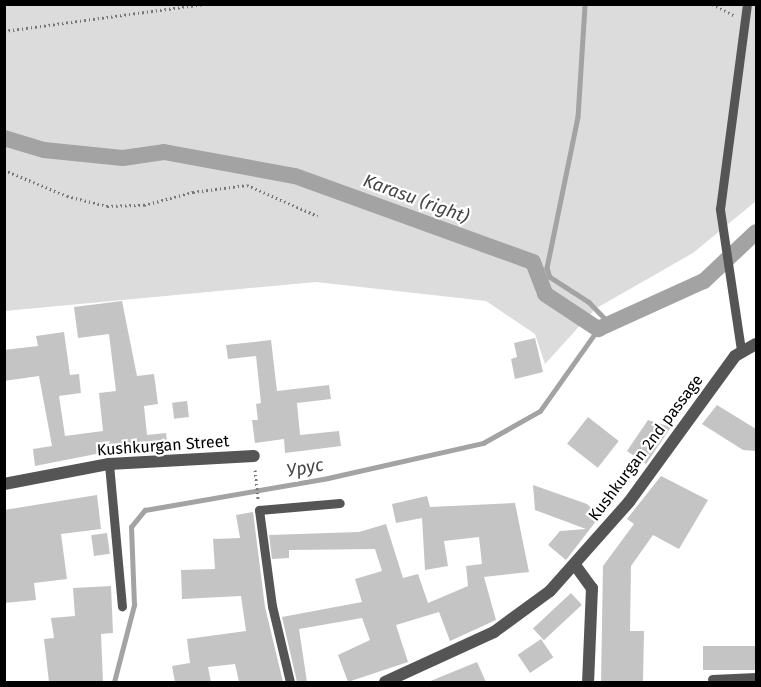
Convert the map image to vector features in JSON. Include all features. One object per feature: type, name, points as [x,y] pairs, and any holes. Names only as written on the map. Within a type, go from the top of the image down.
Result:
[{"type":"street","points":[[741,350],[756,344]]},
{"type":"street","name":"Kushkurgan 2nd passage","points":[[385,682],[494,632],[536,603],[575,565],[629,502],[741,350]]},
{"type":"street","name":"Kushkurgan Street","points":[[4,484],[109,464],[254,456]]},
{"type":"street","points":[[575,565],[592,588],[588,682]]},
{"type":"lane","points":[[741,350],[735,332],[735,294],[722,244],[720,209],[747,4]]},
{"type":"lane","points":[[109,464],[122,606]]},
{"type":"lane","points":[[290,682],[272,606],[259,510],[340,503]]},
{"type":"lane","points":[[712,679],[756,677]]},
{"type":"path","points":[[4,31],[204,4]]},
{"type":"path","points":[[712,4],[745,17]]},
{"type":"path","points":[[4,170],[67,196],[107,206],[144,205],[193,192],[247,186],[318,216]]},
{"type":"path","points":[[254,456],[259,510]]},
{"type":"shaded area","points":[[5,5],[756,5],[756,201],[693,253],[595,309],[545,364],[535,334],[486,301],[316,282],[5,311]]},
{"type":"building","points":[[122,301],[137,376],[154,374],[158,404],[144,406],[147,435],[166,433],[168,449],[106,452],[35,466],[33,449],[52,446],[39,376],[4,381],[4,350],[38,346],[36,336],[64,332],[70,375],[79,374],[81,393],[59,396],[65,436],[103,431],[99,393],[116,391],[109,334],[78,338],[74,307]]},
{"type":"building","points":[[535,338],[543,372],[515,379],[511,359],[517,357],[514,343]]},
{"type":"building","points":[[271,340],[277,391],[329,385],[331,399],[297,403],[300,435],[339,431],[341,446],[285,453],[284,439],[255,443],[252,420],[258,420],[256,404],[261,403],[256,356],[228,359],[226,345]]},
{"type":"building","points":[[187,401],[189,417],[174,419],[172,403]]},
{"type":"building","points":[[717,405],[756,429],[756,451],[743,450],[702,424]]},
{"type":"building","points":[[588,417],[619,441],[598,468],[567,444]]},
{"type":"building","points":[[648,420],[671,427],[646,464],[627,451]]},
{"type":"building","points":[[661,476],[708,500],[679,549],[653,535],[631,566],[630,631],[644,631],[643,682],[601,682],[603,566],[634,524],[627,519]]},
{"type":"building","points":[[533,485],[587,504],[600,516],[566,560],[548,545],[560,531],[586,529],[535,510]]},
{"type":"building","points":[[97,495],[101,529],[61,534],[67,579],[34,583],[36,600],[4,603],[4,510]]},
{"type":"building","points":[[427,496],[430,507],[515,503],[529,572],[484,577],[496,620],[450,641],[439,612],[396,625],[408,662],[348,682],[338,655],[370,640],[362,618],[299,629],[307,682],[297,682],[282,617],[362,602],[355,579],[382,571],[375,549],[289,550],[289,558],[272,559],[269,535],[359,532],[386,524],[403,578],[418,574],[428,603],[468,586],[466,566],[482,564],[479,537],[444,541],[448,566],[425,570],[422,518],[396,523],[392,504]]},
{"type":"building","points":[[253,512],[265,607],[283,682],[239,682],[235,664],[208,667],[211,682],[175,682],[172,666],[190,663],[187,639],[246,631],[241,596],[182,599],[181,570],[215,569],[213,539],[240,538],[236,515]]},
{"type":"building","points":[[107,533],[110,554],[94,556],[91,535]]},
{"type":"building","points":[[111,586],[113,633],[101,634],[103,682],[49,682],[44,639],[54,638],[51,618],[75,616],[73,588]]},
{"type":"building","points":[[571,593],[582,605],[544,640],[533,628]]},
{"type":"building","points":[[541,639],[553,657],[530,673],[518,655]]},
{"type":"building","points":[[703,646],[756,646],[756,670],[703,670]]},
{"type":"building","points":[[477,662],[486,682],[428,682]]},
{"type":"waterway","points":[[585,6],[578,117],[547,268],[550,277],[589,302],[610,324]]},
{"type":"waterway","name":"Karasu (right)","points":[[4,138],[44,150],[123,158],[164,152],[295,176],[533,262],[545,294],[598,329],[704,281],[756,232]]},
{"type":"waterway","name":"Урус","points":[[114,682],[134,605],[131,527],[145,510],[328,478],[483,443],[540,411],[598,329]]}]
